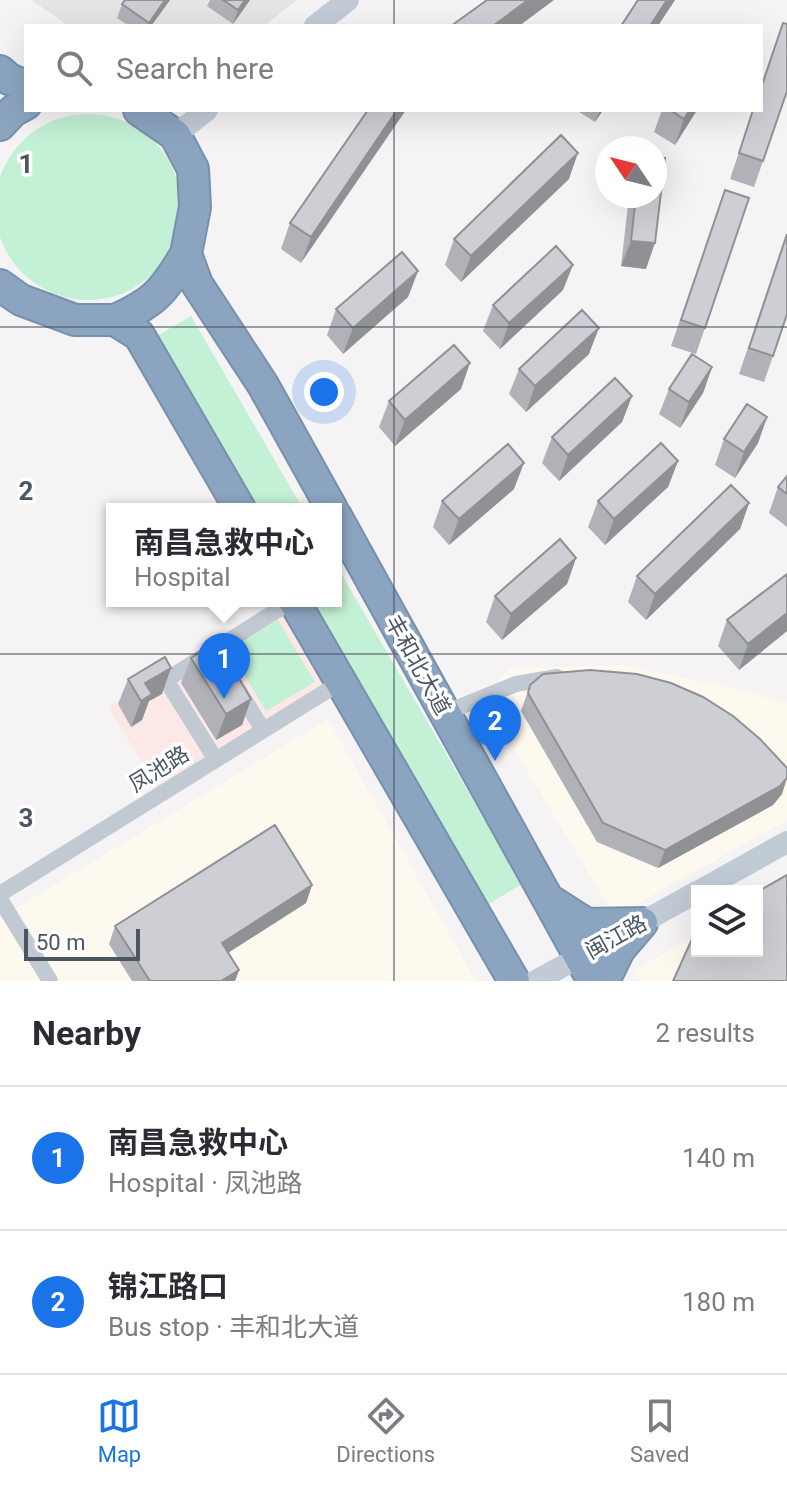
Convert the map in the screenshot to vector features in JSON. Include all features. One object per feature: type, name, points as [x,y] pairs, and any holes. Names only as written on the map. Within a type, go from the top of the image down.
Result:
[{"type":"highway","points":[[0,71],[24,85]]},
{"type":"highway","points":[[0,125],[13,111],[24,105]]},
{"type":"highway","points":[[0,285],[21,300],[75,320],[115,320],[140,308],[167,287],[186,254],[195,207],[193,169],[175,135],[142,112]]},
{"type":"highway","points":[[186,254],[197,284],[263,385],[329,503]]},
{"type":"highway","points":[[115,320],[139,335],[237,503]]},
{"type":"highway","name":"丰和北大道","points":[[342,527],[586,969]]},
{"type":"highway","points":[[297,607],[514,981]]},
{"type":"highway","points":[[548,900],[587,924],[642,923]]},
{"type":"highway","points":[[604,981],[619,950],[642,923]]},
{"type":"highway","points":[[487,981],[491,973],[489,939]]},
{"type":"street","points":[[318,24],[348,0]]},
{"type":"street","points":[[175,135],[204,112]]},
{"type":"street","points":[[216,760],[166,680],[222,664],[286,607]]},
{"type":"street","points":[[222,664],[263,730]]},
{"type":"street","points":[[445,713],[516,684],[571,677]]},
{"type":"street","name":"凤池路","points":[[0,896],[341,682]]},
{"type":"street","name":"闽江路","points":[[710,885],[787,842]]},
{"type":"street","points":[[0,896],[50,981]]},
{"type":"street","name":"闽江路","points":[[536,981],[586,969],[642,923],[691,896]]},
{"type":"shaded area","points":[[31,0],[297,0],[267,24],[66,24]]},
{"type":"shaded area","points":[[267,607],[287,607],[339,692],[166,801],[108,707]]},
{"type":"shaded area","points":[[624,665],[787,703],[787,820],[615,916],[484,700],[508,669]]},
{"type":"shaded area","points":[[328,719],[476,981],[0,981],[0,918]]},
{"type":"shaded area","points":[[691,938],[691,957],[763,957],[787,981],[640,981],[634,971]]},
{"type":"green space","points":[[70,116],[106,116],[139,130],[165,156],[179,189],[179,225],[165,258],[139,284],[106,298],[70,298],[37,284],[11,258],[-1,232],[-1,182],[11,156],[37,130]]},
{"type":"green space","points":[[191,316],[300,503],[252,503],[155,337]]},
{"type":"green space","points":[[342,575],[522,884],[487,905],[313,607],[342,607]]},
{"type":"green space","points":[[278,620],[315,682],[266,711],[229,650]]},
{"type":"building","points":[[125,0],[165,0],[149,23],[122,4]]},
{"type":"building","points":[[223,0],[245,0],[238,10]]},
{"type":"building","points":[[487,0],[528,0],[496,24],[454,24]]},
{"type":"building","points":[[638,0],[667,0],[651,24],[622,24]]},
{"type":"building","points":[[783,23],[787,24],[787,91],[763,161],[739,153],[752,112],[763,112],[763,82]]},
{"type":"building","points":[[367,112],[396,112],[311,237],[290,223]]},
{"type":"building","points":[[673,112],[689,112],[684,119]]},
{"type":"building","points":[[561,135],[578,153],[471,256],[454,239]]},
{"type":"building","points":[[725,190],[749,198],[705,328],[681,320]]},
{"type":"building","points":[[635,208],[659,208],[655,243],[631,241]]},
{"type":"building","points":[[787,234],[787,314],[773,356],[749,348]]},
{"type":"building","points":[[556,246],[573,265],[509,323],[493,305]]},
{"type":"building","points":[[402,252],[418,271],[353,328],[336,309]]},
{"type":"building","points":[[582,310],[599,328],[535,386],[519,369]]},
{"type":"building","points":[[454,345],[470,363],[405,420],[389,401]]},
{"type":"building","points":[[692,354],[712,367],[689,402],[669,389]]},
{"type":"building","points":[[615,378],[632,396],[568,455],[552,437]]},
{"type":"building","points":[[747,404],[767,417],[744,452],[724,439]]},
{"type":"building","points":[[661,443],[678,461],[614,519],[598,501]]},
{"type":"building","points":[[508,444],[524,463],[459,519],[442,501]]},
{"type":"building","points":[[787,476],[787,494],[778,487]]},
{"type":"building","points":[[731,485],[749,503],[655,594],[637,576]]},
{"type":"building","points":[[560,539],[576,558],[511,614],[495,596]]},
{"type":"building","points":[[787,574],[787,613],[748,644],[727,620]]},
{"type":"building","points":[[217,641],[251,699],[226,714],[191,658]]},
{"type":"building","points":[[165,657],[171,668],[145,683],[152,694],[141,701],[128,679]]},
{"type":"building","points":[[590,670],[637,674],[671,683],[703,697],[733,716],[760,739],[787,768],[787,778],[780,786],[665,850],[603,823],[528,693],[530,685],[543,674]]},
{"type":"building","points":[[275,825],[312,885],[222,943],[239,970],[221,981],[150,981],[115,926]]},
{"type":"building","points":[[787,875],[787,981],[673,981],[691,941],[691,957],[763,957],[763,889]]},
{"type":"place","name":"南昌急救中心","points":[[224,699]]},
{"type":"place","name":"锦江路口","points":[[495,761]]}]
